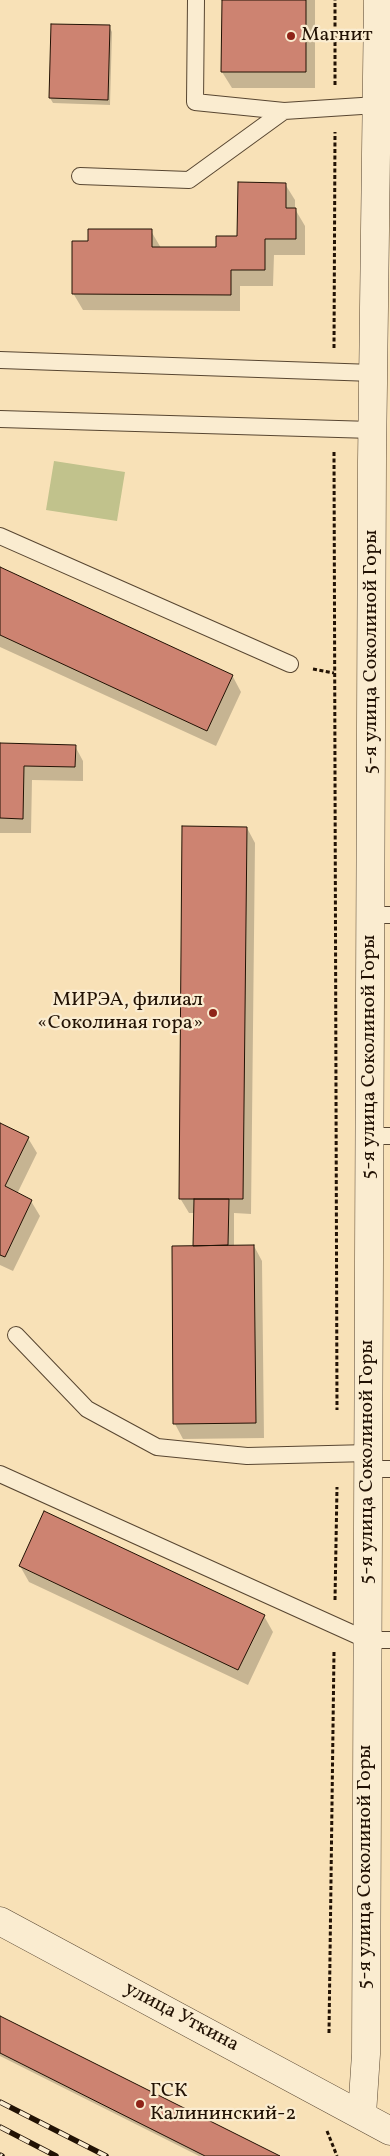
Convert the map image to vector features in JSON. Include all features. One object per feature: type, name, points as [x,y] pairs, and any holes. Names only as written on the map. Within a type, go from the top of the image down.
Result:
[{"type":"street","name":"5-я улица Соколиной Горы","points":[[362,2114],[366,2054],[378,1640],[376,1464],[380,1136],[381,430],[373,373],[382,219],[378,0]]},
{"type":"street","name":"улица Уткина","points":[[0,1921],[362,2114],[390,2131]]},
{"type":"lane","points":[[196,0],[195,102],[284,111],[335,108],[381,115]]},
{"type":"lane","points":[[80,176],[189,180],[284,111]]},
{"type":"lane","points":[[0,360],[373,373]]},
{"type":"lane","points":[[0,419],[334,427],[381,430]]},
{"type":"lane","points":[[0,536],[290,664]]},
{"type":"lane","points":[[16,1335],[88,1409],[157,1447],[247,1456],[337,1454],[376,1464]]},
{"type":"lane","points":[[0,1474],[334,1626],[378,1640]]},
{"type":"path","points":[[334,371],[335,0]]},
{"type":"path","points":[[329,2033],[337,1454],[334,427]]},
{"type":"green space","points":[[54,461],[125,472],[117,521],[46,510]]},
{"type":"building","points":[[222,0],[306,0],[306,72],[221,72]]},
{"type":"building","points":[[51,24],[110,25],[108,100],[49,98]]},
{"type":"building","points":[[238,182],[286,183],[286,208],[296,208],[296,239],[265,239],[265,270],[231,270],[231,295],[72,294],[72,241],[88,241],[88,229],[152,229],[152,247],[216,247],[216,236],[237,236]]},
{"type":"building","points":[[0,567],[233,675],[207,731],[0,635]]},
{"type":"building","points":[[0,743],[76,745],[75,767],[24,766],[23,819],[0,818]]},
{"type":"building","name":"МИРЭА, филиал «Соколиная гора»","points":[[182,826],[247,827],[243,1199],[179,1199]]},
{"type":"building","points":[[0,1123],[29,1137],[5,1186],[32,1200],[5,1257],[0,1255]]},
{"type":"building","points":[[194,1199],[229,1199],[228,1245],[193,1246]]},
{"type":"building","points":[[254,1245],[256,1423],[173,1424],[172,1246]]},
{"type":"building","points":[[44,1511],[265,1615],[238,1670],[19,1566]]},
{"type":"building","name":"ГСК Калининский-2","points":[[0,2016],[280,2156],[205,2156],[0,2053]]},
{"type":"railway","points":[[0,2102],[106,2156]]},
{"type":"railway","points":[[0,2127],[56,2156]]},
{"type":"place","name":"Магнит","points":[[291,36]]},
{"type":"place","name":"МИРЭА, филиал «Соколиная гора»","points":[[213,1013]]},
{"type":"place","name":"ГСК Калининский-2","points":[[140,2104]]}]
